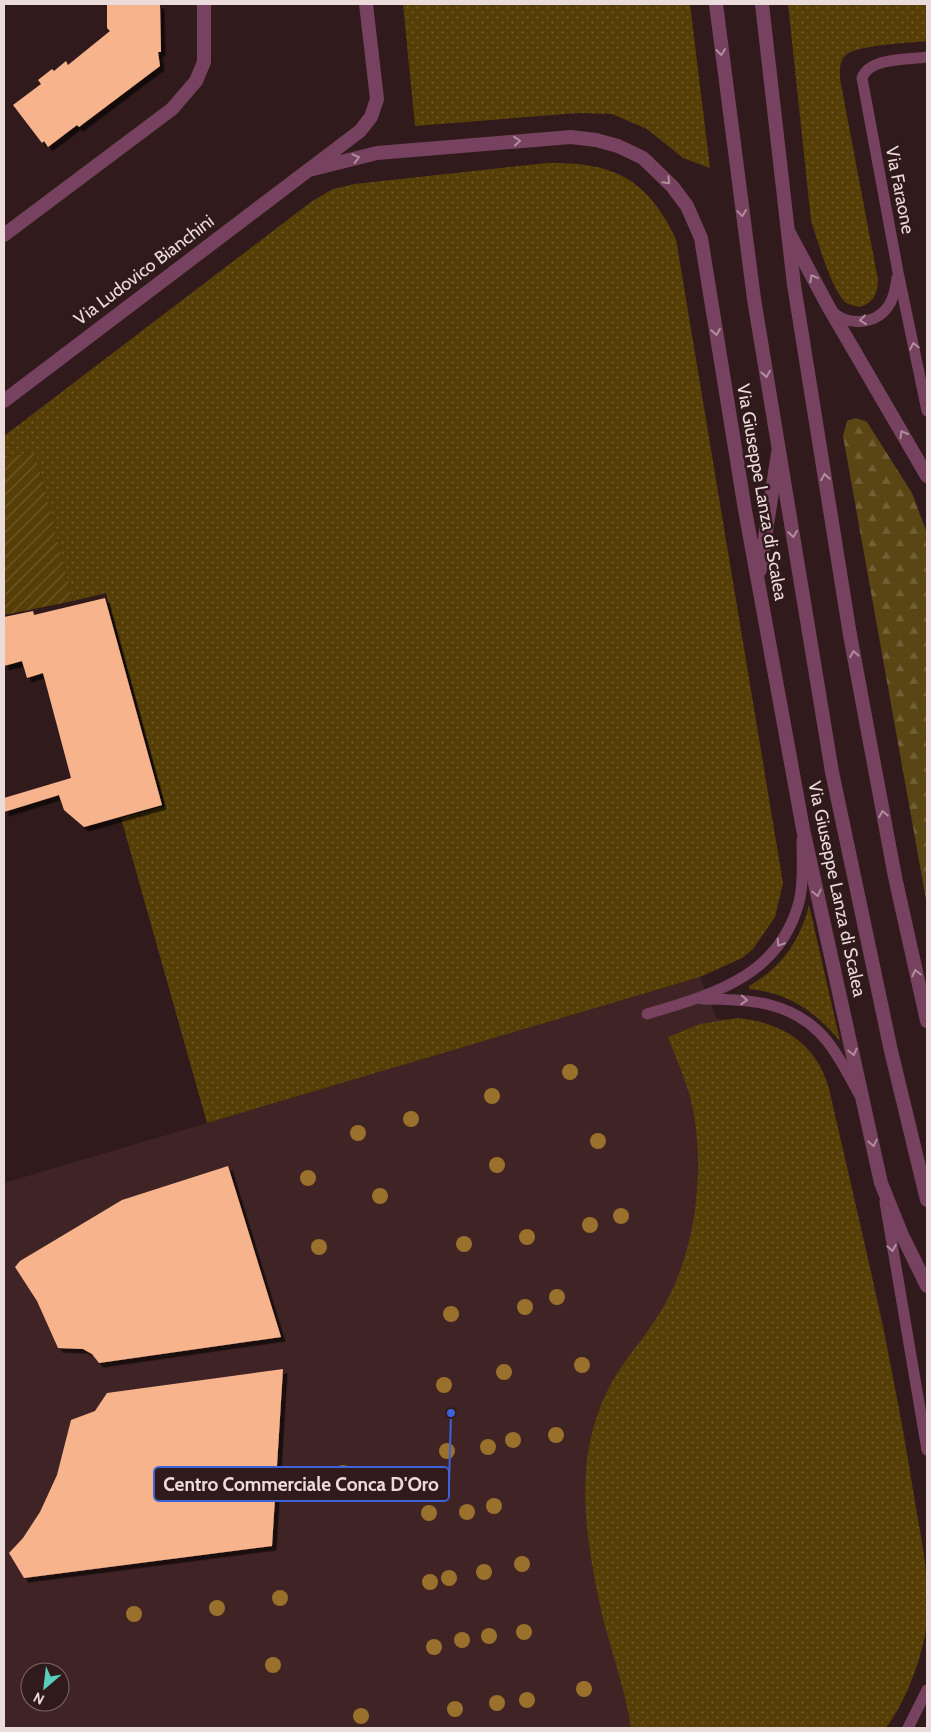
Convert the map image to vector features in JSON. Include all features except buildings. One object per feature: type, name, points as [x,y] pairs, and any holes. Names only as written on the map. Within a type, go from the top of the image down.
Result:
[{"type":"street","points":[[4,235],[172,109],[196,81],[204,62],[204,4]]},
{"type":"street","name":"Via Ludovico Bianchini","points":[[4,401],[360,131],[370,117],[377,100],[366,4]]},
{"type":"street","name":"Via Giuseppe Lanza di Scalea","points":[[716,4],[752,281],[834,781],[891,1051],[927,1200]]},
{"type":"street","points":[[762,4],[795,295],[850,635],[895,876],[927,1021]]},
{"type":"street","name":"Via Giuseppe Lanza di Scalea","points":[[309,170],[376,153],[571,137],[618,146],[643,158],[672,186],[682,199],[701,238],[758,581],[803,829],[882,1183],[902,1236],[927,1286]]},
{"type":"street","points":[[787,229],[828,306],[927,476]]},
{"type":"street","points":[[758,581],[779,450]]},
{"type":"lane","name":"Via Faraone","points":[[927,57],[873,65],[865,71],[862,78],[898,272],[927,411]]},
{"type":"lane","points":[[828,306],[840,318],[847,320],[869,320],[882,314],[893,298],[898,272]]},
{"type":"lane","points":[[647,1014],[695,1000],[736,982],[758,967],[778,948],[790,927],[799,900],[803,829]]},
{"type":"lane","points":[[695,1000],[745,999],[767,1003],[803,1020],[827,1041],[864,1103]]},
{"type":"lane","name":"Via Giuseppe Lanza di Scalea","points":[[882,1183],[927,1450]]},
{"type":"lane","points":[[908,1728],[927,1690]]},
{"type":"shaded area","points":[[403,4],[690,4],[710,168],[683,158],[647,129],[612,114],[578,113],[415,126]]},
{"type":"shaded area","points":[[788,4],[927,4],[927,41],[862,48],[844,56],[841,65],[840,79],[878,280],[877,290],[872,300],[860,307],[845,302],[840,295],[825,263],[811,220]]},
{"type":"shaded area","points":[[547,163],[570,163],[591,166],[625,178],[640,188],[653,201],[676,239],[783,883],[775,917],[753,949],[742,958],[700,977],[207,1123],[121,818],[165,806],[106,593],[73,601],[35,453],[4,456],[4,436],[311,202],[333,189],[355,184]]},
{"type":"shaded area","points":[[35,453],[73,601],[4,615],[4,456]]},
{"type":"shaded area","points":[[809,905],[840,1041],[821,1021],[800,1005],[776,994],[749,989],[749,986],[771,971],[788,952],[800,930]]},
{"type":"shaded area","points":[[700,977],[717,1019],[761,1021],[820,1064],[829,1089],[884,1327],[927,1580],[927,1622],[919,1656],[904,1697],[886,1728],[4,1728],[4,1183]]},
{"type":"shaded area","points":[[738,1018],[770,1025],[796,1038],[807,1048],[823,1073],[829,1089],[884,1335],[904,1434],[921,1536],[928,1606],[925,1637],[913,1678],[894,1717],[886,1728],[631,1728],[626,1700],[599,1598],[588,1536],[585,1494],[588,1453],[592,1432],[603,1401],[613,1381],[660,1313],[676,1282],[685,1257],[696,1205],[698,1151],[696,1125],[686,1085],[668,1037],[700,1024]]},
{"type":"green space","points":[[856,418],[867,422],[912,493],[927,533],[927,905],[843,436],[847,421]]},
{"type":"place","name":"Centro Commerciale Conca D'Oro","points":[[451,1413]]}]
